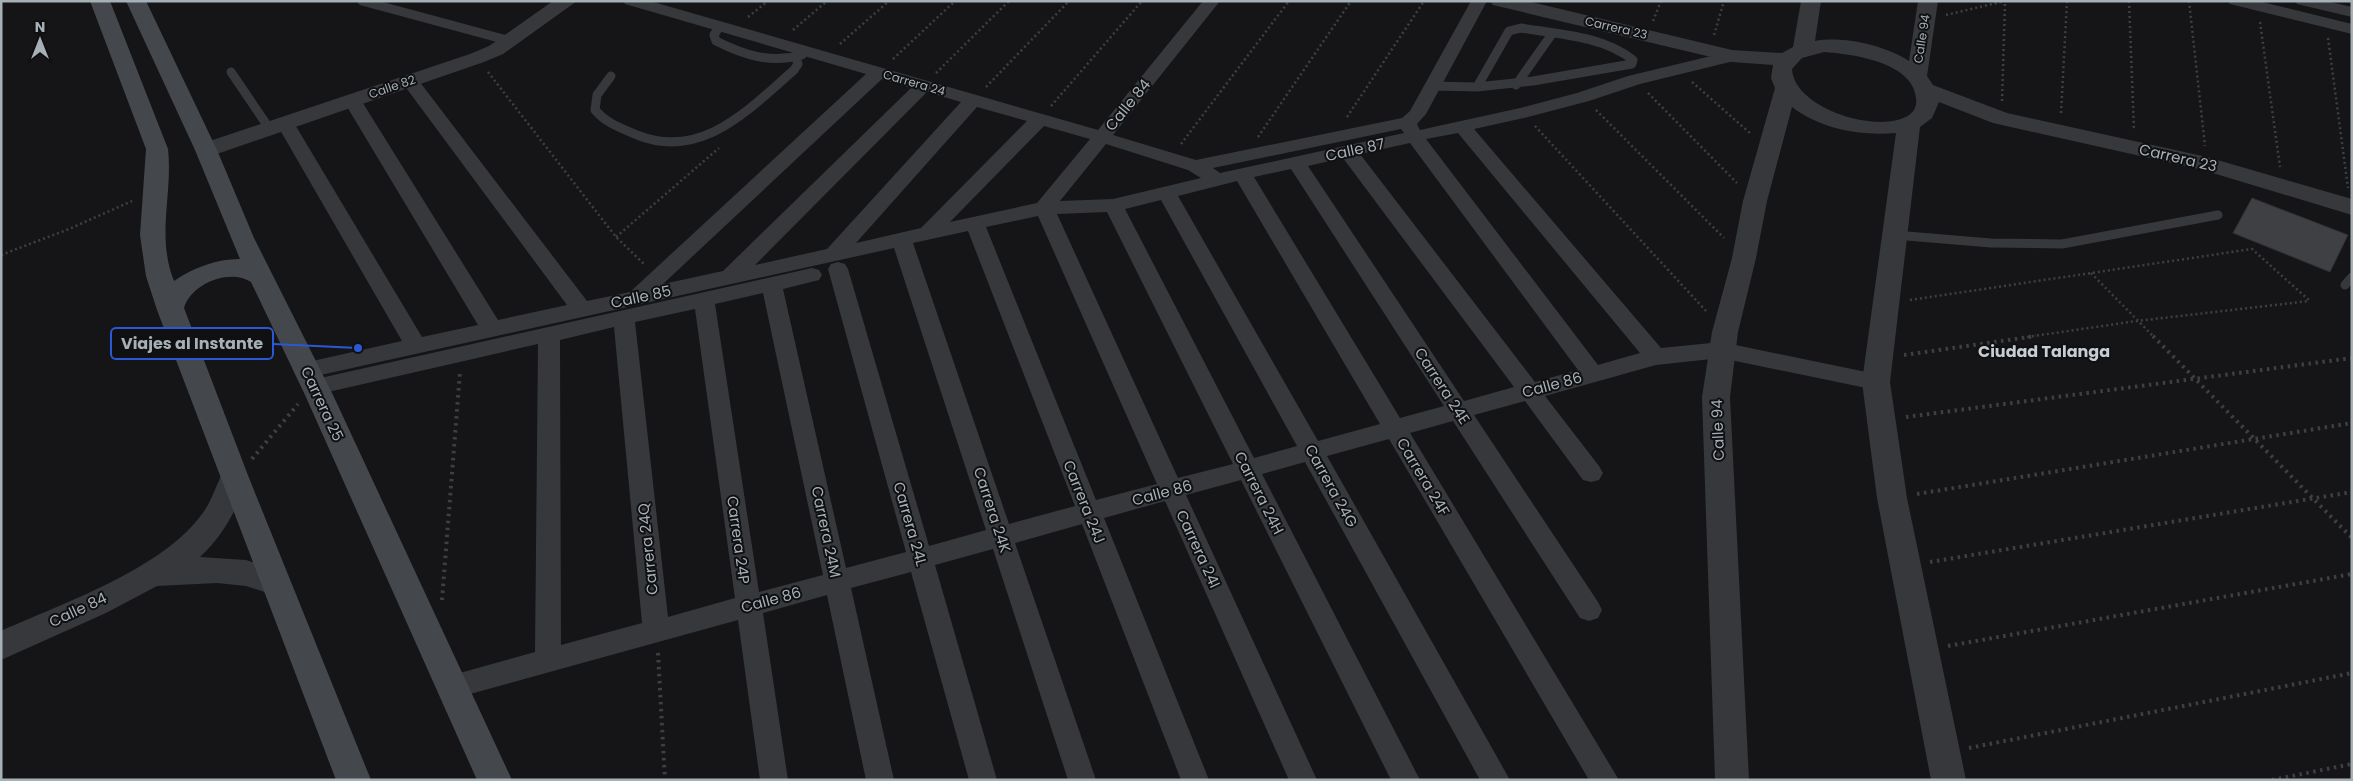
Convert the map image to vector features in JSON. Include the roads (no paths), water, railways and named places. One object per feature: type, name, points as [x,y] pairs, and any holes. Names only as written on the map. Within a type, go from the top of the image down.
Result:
[{"type":"main road","points":[[100,1],[157,149],[159,172],[152,224],[154,255],[170,310],[242,469],[274,582],[354,780]]},
{"type":"main road","name":"Carrera 25","points":[[136,1],[206,150],[242,238],[308,386],[493,776]]},
{"type":"main road","points":[[170,310],[173,300],[181,290],[210,273],[242,268],[254,271],[261,277]]},
{"type":"street","name":"Calle 82","points":[[206,150],[477,58],[510,41],[567,1]]},
{"type":"street","name":"Carrera 24","points":[[631,1],[777,44],[810,56],[878,73],[1040,119],[1196,166]]},
{"type":"street","name":"Calle 84","points":[[1047,214],[1102,137],[1212,1]]},
{"type":"street","points":[[1480,1],[1413,124],[1593,374]]},
{"type":"street","name":"Carrera 23","points":[[1500,1],[1732,56],[1784,86],[1804,106],[1840,122],[1866,127],[1889,127],[1914,120],[2002,118]]},
{"type":"street","name":"Calle 94","points":[[1732,780],[1716,397],[1723,341],[1784,86],[1781,71],[1794,55],[1812,1]]},
{"type":"street","points":[[2236,1],[2352,29]]},
{"type":"street","points":[[2303,1],[2352,12]]},
{"type":"street","name":"Calle 94","points":[[1914,120],[1927,110],[1930,100],[1922,83],[1927,11]]},
{"type":"street","name":"Carrera 23","points":[[1732,56],[1794,55],[1824,46],[1849,47],[1875,53],[1898,63],[1922,83],[2002,118],[2207,164],[2351,206]]},
{"type":"street","name":"Calle 87","points":[[977,229],[1047,214],[1113,205],[1218,180],[1243,165],[1296,162],[1341,144],[1413,124],[1462,126],[1583,97],[1634,80],[1732,56]]},
{"type":"street","points":[[636,298],[878,73]]},
{"type":"street","points":[[410,81],[582,310]]},
{"type":"street","points":[[730,277],[923,86]]},
{"type":"street","points":[[352,100],[492,329]]},
{"type":"street","points":[[308,386],[704,301],[772,284],[836,262],[973,100]]},
{"type":"street","points":[[927,234],[1040,119]]},
{"type":"street","points":[[1914,120],[1895,234],[1878,370],[1881,420],[1892,498],[1949,780]]},
{"type":"street","points":[[277,126],[416,346]]},
{"type":"street","points":[[1462,126],[1656,357]]},
{"type":"street","points":[[1196,166],[1243,165],[1341,144],[1591,473]]},
{"type":"street","name":"Carrera 24E","points":[[1296,162],[1589,610]]},
{"type":"street","name":"Carrera 24F","points":[[1243,165],[1394,429],[1605,780]]},
{"type":"street","points":[[1196,166],[1218,180]]},
{"type":"street","name":"Carrera 24G","points":[[1166,192],[1496,780]]},
{"type":"street","name":"Carrera 24H","points":[[1113,205],[1406,780]]},
{"type":"street","name":"Carrera 24I","points":[[1047,214],[1303,780]]},
{"type":"street","points":[[904,246],[977,229]]},
{"type":"street","name":"Calle 85","points":[[308,386],[416,346],[730,277],[836,262],[904,246],[927,234],[977,229]]},
{"type":"street","name":"Carrera 24J","points":[[977,229],[1195,780]]},
{"type":"street","name":"Carrera 24K","points":[[904,246],[1082,780]]},
{"type":"street","name":"Carrera 24L","points":[[836,262],[983,780]]},
{"type":"street","name":"Carrera 24M","points":[[772,284],[880,780]]},
{"type":"street","name":"Carrera 24P","points":[[704,301],[774,780]]},
{"type":"street","name":"Carrera 24Q","points":[[624,318],[656,631]]},
{"type":"street","points":[[548,661],[549,335]]},
{"type":"street","name":"Calle 86","points":[[452,687],[1593,374],[1723,341],[1878,370]]},
{"type":"street","name":"Calle 84","points":[[1,646],[155,574],[180,556],[207,530],[218,516],[242,469]]},
{"type":"street","name":"Calle 84","points":[[155,574],[182,570],[217,569],[255,574],[274,582]]},
{"type":"lane","points":[[362,2],[510,41]]},
{"type":"lane","points":[[1433,86],[1476,88],[1516,84],[1632,64],[1633,60],[1628,54],[1614,46],[1521,28],[1509,31],[1476,88]]},
{"type":"lane","points":[[726,29],[714,34],[716,41],[727,47],[765,59],[781,60],[810,56]]},
{"type":"lane","points":[[1516,84],[1552,34]]},
{"type":"lane","points":[[611,76],[598,95],[596,110],[606,123],[657,143],[684,143],[710,136],[740,115],[794,70],[798,64],[810,56]]},
{"type":"lane","points":[[231,72],[277,126]]},
{"type":"lane","points":[[1895,234],[1991,243],[2062,244],[2218,215]]},
{"type":"place","name":"Viajes al Instante","points":[[358,348]]},
{"type":"district","name":"Ciudad Talanga","points":[[2044,351]]}]
